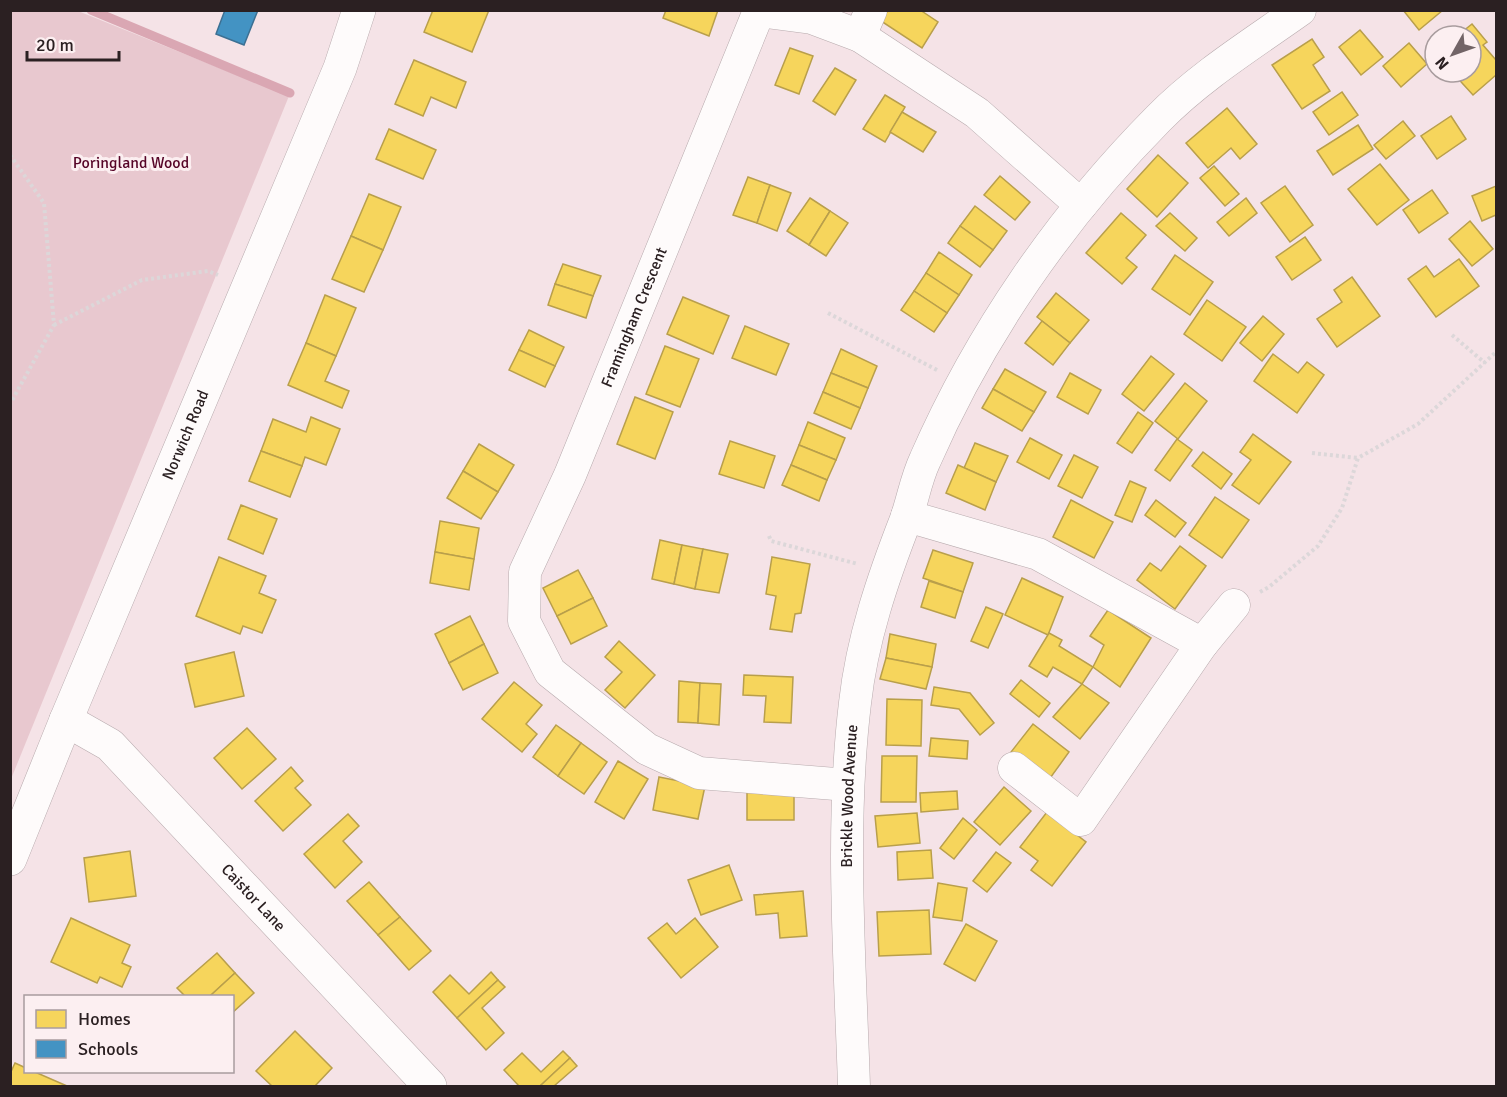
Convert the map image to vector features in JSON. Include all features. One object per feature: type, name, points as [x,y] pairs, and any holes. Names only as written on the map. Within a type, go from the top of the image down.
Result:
[{"type":"main road","name":"Norwich Road","points":[[10,859],[66,720],[340,68],[359,10]]},
{"type":"main road","name":"Caistor Lane","points":[[66,720],[110,745],[429,1086]]},
{"type":"street","name":"Brickle Wood Avenue","points":[[854,1086],[848,784],[855,700],[885,571],[907,516],[923,463],[961,383],[1006,308],[1081,205],[1159,118],[1232,58],[1300,10]]},
{"type":"street","name":"Framingham Crescent","points":[[848,784],[699,773],[647,749],[550,672],[524,621],[525,572],[570,475],[759,11],[866,23],[977,113],[1081,205]]},
{"type":"street","points":[[907,516],[1038,554],[1202,644]]},
{"type":"street","points":[[1014,768],[1080,820],[1202,644],[1234,604]]},
{"type":"path","points":[[10,155],[44,203],[54,325]]},
{"type":"path","points":[[10,404],[54,325],[142,280],[208,271],[248,286]]},
{"type":"path","points":[[828,313],[961,383]]},
{"type":"path","points":[[1452,335],[1485,363]]},
{"type":"path","points":[[1312,453],[1358,458],[1418,424],[1497,352]]},
{"type":"path","points":[[1234,604],[1269,587],[1318,546],[1342,508],[1358,458]]},
{"type":"path","points":[[769,536],[771,541],[885,571]]},
{"type":"green space","name":"Poringland Wood","points":[[11,10],[78,11],[289,96],[11,779]]},
{"type":"building: Homes","points":[[433,10],[489,10],[472,52],[424,32]]},
{"type":"building: Homes","points":[[666,10],[718,10],[709,36],[663,18]]},
{"type":"building: Homes","points":[[888,10],[920,10],[938,22],[922,48],[881,21]]},
{"type":"building: Homes","points":[[1403,10],[1443,10],[1426,24],[1423,24],[1419,30]]},
{"type":"building: Homes","points":[[1360,30],[1383,57],[1361,75],[1339,47]]},
{"type":"building: Homes","points":[[1312,39],[1324,57],[1313,65],[1330,91],[1302,109],[1272,65]]},
{"type":"building: Homes","points":[[1409,43],[1423,59],[1423,68],[1401,87],[1383,66]]},
{"type":"building: Homes","points":[[1483,45],[1496,60],[1496,75],[1473,95],[1463,84],[1483,84]]},
{"type":"building: Homes","points":[[790,48],[813,56],[799,94],[775,85]]},
{"type":"building: Homes","points":[[414,60],[466,82],[456,108],[431,97],[423,116],[395,104]]},
{"type":"building: Homes","points":[[835,68],[856,80],[835,115],[813,101]]},
{"type":"building: Homes","points":[[1342,92],[1358,115],[1329,135],[1313,112]]},
{"type":"building: Homes","points":[[885,95],[905,107],[885,142],[863,129]]},
{"type":"building: Homes","points":[[1227,108],[1257,144],[1240,159],[1231,148],[1208,168],[1186,143]]},
{"type":"building: Homes","points":[[902,112],[936,132],[923,152],[890,132]]},
{"type":"building: Homes","points":[[1451,116],[1466,139],[1437,159],[1421,136]]},
{"type":"building: Homes","points":[[1403,121],[1415,136],[1386,159],[1374,145]]},
{"type":"building: Homes","points":[[1358,125],[1373,149],[1333,175],[1317,151]]},
{"type":"building: Homes","points":[[389,129],[436,150],[423,179],[376,159]]},
{"type":"building: Homes","points":[[1158,155],[1188,183],[1157,217],[1127,189]]},
{"type":"building: Homes","points":[[1380,164],[1409,200],[1377,225],[1348,189]]},
{"type":"building: Homes","points":[[1214,166],[1239,194],[1225,206],[1200,178]]},
{"type":"building: Homes","points":[[1000,176],[1030,202],[1015,220],[984,195]]},
{"type":"building: Homes","points":[[748,177],[770,185],[757,223],[733,215]]},
{"type":"building: Homes","points":[[770,185],[791,193],[777,231],[757,223]]},
{"type":"building: Homes","points":[[1285,186],[1313,225],[1290,242],[1261,203]]},
{"type":"building: Homes","points":[[1496,186],[1496,215],[1482,221],[1472,196]]},
{"type":"building: Homes","points":[[1432,190],[1448,213],[1419,233],[1403,210]]},
{"type":"building: Homes","points":[[369,194],[401,207],[383,250],[351,236]]},
{"type":"building: Homes","points":[[810,198],[830,211],[809,245],[787,231]]},
{"type":"building: Homes","points":[[1246,198],[1257,213],[1229,236],[1217,222]]},
{"type":"building: Homes","points":[[975,206],[1007,231],[993,250],[960,226]]},
{"type":"building: Homes","points":[[830,211],[848,223],[826,256],[809,245]]},
{"type":"building: Homes","points":[[1121,213],[1146,235],[1126,258],[1137,267],[1122,284],[1086,253]]},
{"type":"building: Homes","points":[[1170,213],[1197,238],[1185,251],[1156,226]]},
{"type":"building: Homes","points":[[1470,221],[1493,249],[1472,266],[1449,239]]},
{"type":"building: Homes","points":[[960,226],[993,250],[980,267],[948,243]]},
{"type":"building: Homes","points":[[351,236],[383,250],[364,292],[332,279]]},
{"type":"building: Homes","points":[[1305,237],[1321,260],[1292,280],[1276,257]]},
{"type":"building: Homes","points":[[939,252],[972,275],[959,295],[926,273]]},
{"type":"building: Homes","points":[[1175,255],[1213,282],[1190,315],[1152,289]]},
{"type":"building: Homes","points":[[1459,259],[1479,286],[1436,317],[1408,279],[1426,266],[1434,277]]},
{"type":"building: Homes","points":[[563,264],[601,276],[593,296],[555,284]]},
{"type":"building: Homes","points":[[926,273],[959,295],[947,313],[914,291]]},
{"type":"building: Homes","points":[[1352,277],[1380,316],[1337,347],[1317,319],[1342,302],[1334,290]]},
{"type":"building: Homes","points":[[555,284],[593,296],[586,318],[548,305]]},
{"type":"building: Homes","points":[[914,291],[947,313],[934,332],[901,310]]},
{"type":"building: Homes","points":[[1056,293],[1089,320],[1070,343],[1037,317]]},
{"type":"building: Homes","points":[[325,295],[356,308],[336,356],[306,343]]},
{"type":"building: Homes","points":[[683,297],[729,316],[713,354],[667,334]]},
{"type":"building: Homes","points":[[1207,300],[1246,327],[1222,361],[1184,334]]},
{"type":"building: Homes","points":[[1263,316],[1284,334],[1262,361],[1240,343]]},
{"type":"building: Homes","points":[[1042,321],[1070,343],[1053,365],[1025,343]]},
{"type":"building: Homes","points":[[745,326],[789,344],[776,375],[732,358]]},
{"type":"building: Homes","points":[[529,330],[564,347],[555,366],[519,350]]},
{"type":"building: Homes","points":[[306,343],[336,356],[325,381],[349,391],[342,408],[288,385]]},
{"type":"building: Homes","points":[[665,346],[699,359],[680,407],[646,394]]},
{"type":"building: Homes","points":[[841,349],[877,366],[868,388],[831,373]]},
{"type":"building: Homes","points":[[519,350],[555,366],[545,387],[509,370]]},
{"type":"building: Homes","points":[[1273,354],[1298,373],[1307,362],[1324,375],[1297,413],[1254,381]]},
{"type":"building: Homes","points":[[1151,356],[1174,374],[1144,411],[1122,394]]},
{"type":"building: Homes","points":[[1005,369],[1046,392],[1034,412],[993,389]]},
{"type":"building: Homes","points":[[831,373],[868,388],[860,408],[823,392]]},
{"type":"building: Homes","points":[[1070,373],[1101,390],[1088,414],[1057,397]]},
{"type":"building: Homes","points":[[1185,383],[1207,401],[1178,439],[1155,421]]},
{"type":"building: Homes","points":[[993,389],[1034,412],[1022,431],[982,408]]},
{"type":"building: Homes","points":[[823,392],[860,408],[851,429],[814,413]]},
{"type":"building: Homes","points":[[635,397],[673,412],[655,459],[617,444]]},
{"type":"building: Homes","points":[[1138,412],[1153,423],[1132,453],[1117,443]]},
{"type":"building: Homes","points":[[311,417],[340,429],[326,465],[305,457],[302,466],[261,451],[273,419],[306,432]]},
{"type":"building: Homes","points":[[808,422],[845,438],[836,460],[799,445]]},
{"type":"building: Homes","points":[[1253,434],[1291,462],[1259,504],[1232,485],[1251,460],[1240,452]]},
{"type":"building: Homes","points":[[1030,438],[1062,455],[1049,479],[1017,462]]},
{"type":"building: Homes","points":[[1177,439],[1192,450],[1170,481],[1155,470]]},
{"type":"building: Homes","points":[[730,441],[775,456],[764,488],[719,474]]},
{"type":"building: Homes","points":[[975,443],[1008,456],[996,482],[964,468]]},
{"type":"building: Homes","points":[[479,444],[514,465],[498,492],[463,471]]},
{"type":"building: Homes","points":[[799,445],[836,460],[827,480],[791,465]]},
{"type":"building: Homes","points":[[261,451],[302,466],[290,497],[249,481]]},
{"type":"building: Homes","points":[[1203,452],[1232,474],[1221,489],[1192,466]]},
{"type":"building: Homes","points":[[1074,455],[1098,467],[1082,498],[1058,486]]},
{"type":"building: Homes","points":[[791,465],[827,480],[819,501],[782,485]]},
{"type":"building: Homes","points":[[958,465],[996,482],[985,510],[946,493]]},
{"type":"building: Homes","points":[[463,471],[498,492],[481,519],[447,498]]},
{"type":"building: Homes","points":[[1130,481],[1146,488],[1132,522],[1115,515]]},
{"type":"building: Homes","points":[[1215,497],[1249,520],[1222,558],[1189,535]]},
{"type":"building: Homes","points":[[1071,500],[1113,522],[1094,558],[1053,537]]},
{"type":"building: Homes","points":[[1156,500],[1186,523],[1175,537],[1145,515]]},
{"type":"building: Homes","points":[[241,505],[277,519],[263,554],[228,539]]},
{"type":"building: Homes","points":[[440,521],[479,528],[474,559],[435,552]]},
{"type":"building: Homes","points":[[660,540],[682,545],[674,584],[652,579]]},
{"type":"building: Homes","points":[[682,545],[703,549],[695,589],[674,584]]},
{"type":"building: Homes","points":[[1180,546],[1206,566],[1175,609],[1137,580],[1150,563],[1161,571]]},
{"type":"building: Homes","points":[[703,549],[728,554],[719,593],[695,589]]},
{"type":"building: Homes","points":[[933,550],[973,563],[963,592],[923,578]]},
{"type":"building: Homes","points":[[435,552],[474,559],[469,590],[430,583]]},
{"type":"building: Homes","points":[[219,557],[266,576],[259,593],[276,600],[262,633],[243,626],[240,634],[196,616]]},
{"type":"building: Homes","points":[[772,557],[810,564],[801,613],[795,614],[792,632],[770,629],[776,596],[766,594]]},
{"type":"building: Homes","points":[[578,570],[593,598],[557,616],[543,588]]},
{"type":"building: Homes","points":[[1022,578],[1063,597],[1048,635],[1005,615]]},
{"type":"building: Homes","points":[[929,581],[963,592],[955,618],[921,607]]},
{"type":"building: Homes","points":[[593,598],[607,626],[571,644],[557,616]]},
{"type":"building: Homes","points":[[986,607],[1003,614],[988,648],[971,641]]},
{"type":"building: Homes","points":[[1108,610],[1151,638],[1120,687],[1093,667],[1104,645],[1090,636]]},
{"type":"building: Homes","points":[[470,616],[484,644],[449,663],[435,634]]},
{"type":"building: Homes","points":[[1049,633],[1062,640],[1059,646],[1093,667],[1082,684],[1053,667],[1047,677],[1029,666]]},
{"type":"building: Homes","points":[[890,634],[936,644],[932,667],[886,658]]},
{"type":"building: Homes","points":[[619,641],[655,675],[625,708],[605,690],[622,672],[605,657]]},
{"type":"building: Homes","points":[[484,644],[498,673],[463,690],[449,663]]},
{"type":"building: Homes","points":[[234,652],[244,696],[195,707],[185,664]]},
{"type":"building: Homes","points":[[886,658],[932,667],[926,689],[880,679]]},
{"type":"building: Homes","points":[[744,675],[793,677],[791,723],[764,722],[766,696],[743,695]]},
{"type":"building: Homes","points":[[1021,680],[1050,703],[1039,717],[1010,694]]},
{"type":"building: Homes","points":[[679,681],[700,683],[698,723],[678,722]]},
{"type":"building: Homes","points":[[514,682],[542,705],[526,724],[537,734],[522,752],[482,719]]},
{"type":"building: Homes","points":[[700,683],[721,684],[719,725],[698,723]]},
{"type":"building: Homes","points":[[1082,684],[1109,703],[1080,739],[1053,717]]},
{"type":"building: Homes","points":[[934,687],[970,693],[994,723],[980,735],[959,709],[931,705]]},
{"type":"building: Homes","points":[[887,699],[922,700],[921,746],[886,745]]},
{"type":"building: Homes","points":[[1033,724],[1069,752],[1048,781],[1011,752]]},
{"type":"building: Homes","points":[[556,725],[581,743],[558,776],[533,757]]},
{"type":"building: Homes","points":[[247,728],[276,759],[242,789],[214,758]]},
{"type":"building: Homes","points":[[931,738],[968,741],[967,759],[929,756]]},
{"type":"building: Homes","points":[[581,743],[607,762],[584,794],[558,776]]},
{"type":"building: Homes","points":[[882,756],[917,756],[916,802],[881,802]]},
{"type":"building: Homes","points":[[618,761],[648,779],[624,819],[595,802]]},
{"type":"building: Homes","points":[[291,767],[303,781],[295,788],[311,805],[283,831],[255,801]]},
{"type":"building: Homes","points":[[659,777],[705,786],[698,819],[653,810]]},
{"type":"building: Homes","points":[[747,786],[794,787],[794,820],[747,820]]},
{"type":"building: Homes","points":[[1004,787],[1031,811],[1000,845],[974,822]]},
{"type":"building: Homes","points":[[957,791],[958,809],[921,812],[920,793]]},
{"type":"building: Homes","points":[[1047,812],[1086,842],[1052,886],[1031,870],[1038,861],[1020,847]]},
{"type":"building: Homes","points":[[917,813],[920,843],[878,847],[875,816]]},
{"type":"building: Homes","points":[[348,814],[359,826],[343,841],[362,862],[335,888],[304,854]]},
{"type":"building: Homes","points":[[963,818],[977,830],[954,859],[940,848]]},
{"type":"building: Homes","points":[[931,850],[933,878],[898,880],[897,852]]},
{"type":"building: Homes","points":[[130,851],[136,896],[89,902],[84,858]]},
{"type":"building: Homes","points":[[996,852],[1011,863],[987,892],[973,881]]},
{"type":"building: Homes","points":[[729,865],[742,900],[701,915],[688,880]]},
{"type":"building: Homes","points":[[369,882],[400,917],[378,935],[347,901]]},
{"type":"building: Homes","points":[[938,883],[967,888],[962,921],[933,917]]},
{"type":"building: Homes","points":[[803,891],[807,936],[780,938],[778,913],[756,915],[754,895]]},
{"type":"building: Homes","points":[[929,910],[931,954],[879,956],[877,912]]},
{"type":"building: Homes","points":[[400,917],[431,951],[409,970],[378,935]]},
{"type":"building: Homes","points":[[71,918],[130,945],[122,963],[131,967],[122,987],[100,977],[97,983],[51,962]]},
{"type":"building: Homes","points":[[695,918],[718,947],[681,978],[648,938],[667,923],[676,934]]},
{"type":"building: Homes","points":[[966,924],[997,941],[975,981],[944,964]]},
{"type":"building: Homes","points":[[217,953],[235,973],[211,995],[184,995],[177,988]]},
{"type":"building: Homes","points":[[491,972],[498,980],[457,1018],[433,992],[450,975],[469,994]]},
{"type":"building: Homes","points":[[235,973],[254,993],[234,1011],[234,995],[211,995]]},
{"type":"building: Homes","points":[[498,980],[505,987],[482,1008],[504,1033],[486,1050],[457,1018]]},
{"type":"building: Homes","points":[[295,1031],[332,1068],[315,1086],[272,1086],[256,1071]]},
{"type":"building: Homes","points":[[563,1051],[570,1058],[540,1086],[519,1086],[504,1070],[522,1053],[541,1072]]},
{"type":"building: Homes","points":[[570,1058],[577,1066],[554,1086],[540,1086]]},
{"type":"building: Homes","points":[[15,1063],[24,1067],[24,1073],[37,1073],[67,1086],[10,1086],[10,1074]]},
{"type":"building: Schools","points":[[225,10],[258,10],[244,45],[216,34]]},
{"type":"waterway","points":[[91,10],[290,93]]}]
